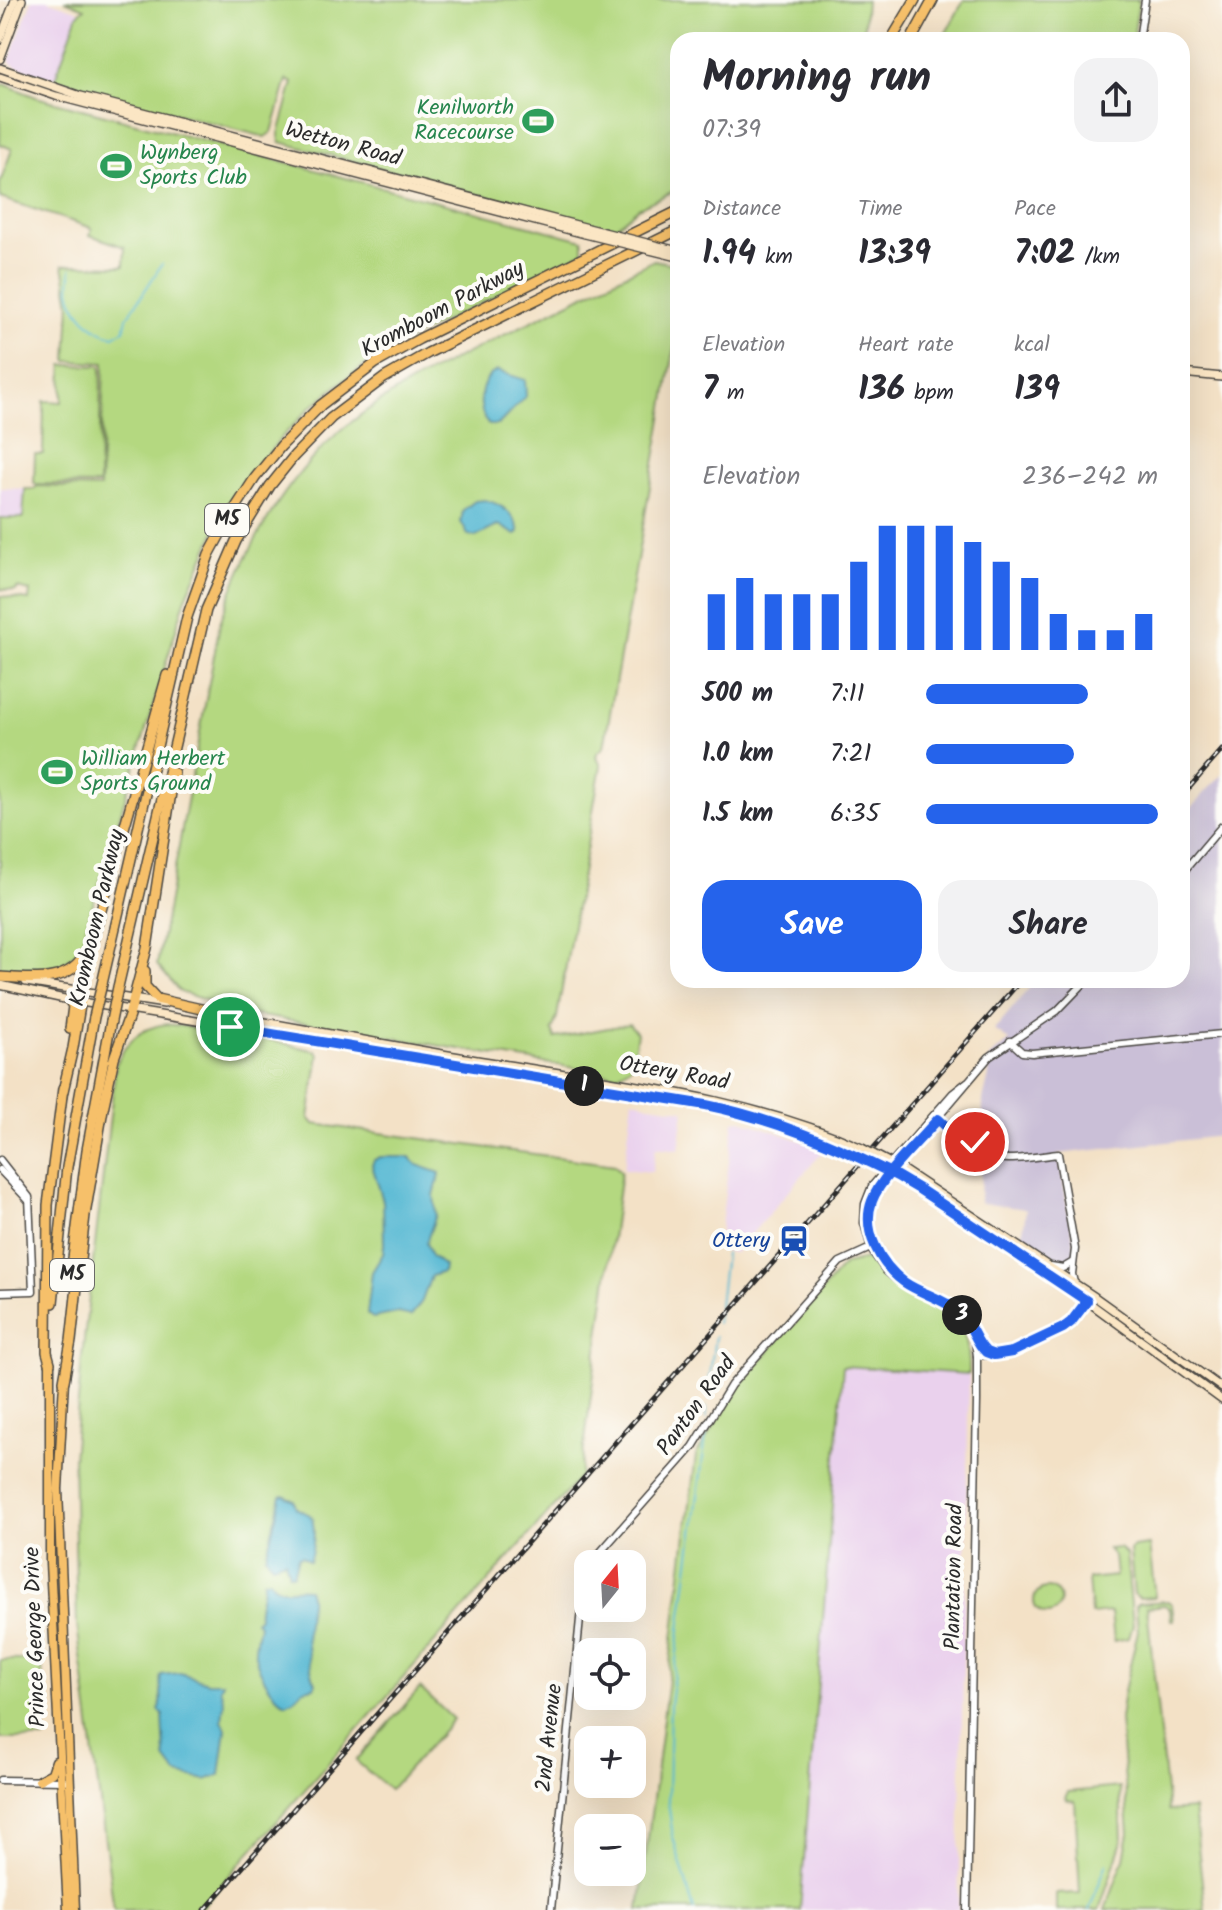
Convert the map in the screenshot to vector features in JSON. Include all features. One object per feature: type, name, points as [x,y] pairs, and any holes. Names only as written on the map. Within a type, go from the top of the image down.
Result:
[{"type":"highway","points":[[896,32],[915,0]]},
{"type":"highway","points":[[915,32],[933,0]]},
{"type":"highway","name":"Kromboom Parkway","points":[[50,1363],[55,1274],[65,1184],[94,1017],[184,629],[209,555],[237,504],[281,446],[321,405],[358,375],[406,346],[670,215]]},
{"type":"highway","name":"Kromboom Parkway","points":[[64,1381],[82,1186],[111,1021],[206,610],[236,541],[276,478],[331,418],[400,367],[670,234]]},
{"type":"highway","points":[[63,1091],[93,935],[175,645],[184,629]]},
{"type":"highway","points":[[187,691],[147,948],[145,982],[151,995],[157,999],[232,1016]]},
{"type":"highway","points":[[0,978],[66,974],[82,960],[93,935]]},
{"type":"highway","points":[[64,1381],[85,1215],[103,1109],[114,1058],[131,1010],[147,948]]},
{"type":"highway","points":[[50,1363],[47,1352],[48,1205],[73,1006],[69,1000]]},
{"type":"main road","points":[[0,39],[15,0]]},
{"type":"main road","points":[[0,59],[22,0]]},
{"type":"main road","name":"Wetton Road","points":[[0,68],[92,99],[670,255]]},
{"type":"main road","name":"Wetton Road","points":[[0,77],[56,96],[586,231],[670,249]]},
{"type":"main road","points":[[1190,374],[1222,377]]},
{"type":"main road","name":"Ottery Road","points":[[0,978],[706,1096],[777,1115],[897,1172],[1050,1266],[1222,1388]]},
{"type":"main road","name":"Ottery Road","points":[[0,985],[69,1000],[706,1105],[787,1127],[859,1152]]},
{"type":"main road","name":"Ottery Road","points":[[897,1172],[1087,1301],[1222,1400]]},
{"type":"main road","name":"Prince George Drive","points":[[50,1363],[48,1490],[57,1724],[75,1910]]},
{"type":"main road","name":"Prince George Drive","points":[[64,1381],[58,1489],[68,1910]]},
{"type":"main road","points":[[39,1780],[49,1775],[55,1766],[57,1724]]},
{"type":"street","points":[[1140,32],[1145,0]]},
{"type":"street","points":[[1190,864],[1222,826]]},
{"type":"street","points":[[878,1260],[864,1223],[869,1192],[878,1178],[989,1057],[1057,1011],[1079,988]]},
{"type":"street","points":[[1010,1041],[1022,1052],[1028,1053],[1222,1034]]},
{"type":"street","points":[[936,1117],[977,1153],[1024,1158],[1058,1154],[1075,1259],[1074,1283]]},
{"type":"street","points":[[963,1142],[973,1143],[981,1132]]},
{"type":"street","points":[[0,1160],[25,1191],[29,1201],[33,1291],[0,1292]]},
{"type":"street","points":[[0,1170],[29,1201]]},
{"type":"street","points":[[872,1246],[889,1269],[905,1283]]},
{"type":"street","name":"Panton Road","points":[[602,1550],[693,1447],[728,1388],[840,1262],[872,1246]]},
{"type":"street","points":[[858,1252],[871,1254],[892,1276],[952,1307],[965,1318],[982,1348],[994,1355]]},
{"type":"street","points":[[1050,1266],[1063,1268],[1075,1259]]},
{"type":"street","points":[[977,1356],[1012,1352],[1063,1328],[1087,1301]]},
{"type":"street","name":"Plantation Road","points":[[967,1910],[977,1356],[974,1333]]},
{"type":"street","name":"2nd Avenue","points":[[551,1910],[582,1622]]},
{"type":"street","points":[[0,1780],[64,1781]]},
{"type":"shaded area","points":[[32,0],[47,0],[79,11],[55,80],[9,61]]},
{"type":"shaded area","points":[[0,488],[25,489],[23,518],[0,518]]},
{"type":"shaded area","points":[[1222,774],[1222,1136],[1058,1154],[1075,1249],[1068,1267],[1050,1266],[1021,1247],[1026,1209],[980,1203],[983,1100],[989,1075],[989,1057],[1010,1041],[994,1030],[1029,988],[1190,988],[1190,809]]},
{"type":"shaded area","points":[[633,1099],[649,1105],[684,1110],[679,1150],[656,1147],[652,1172],[624,1169]]},
{"type":"shaded area","points":[[741,1120],[825,1149],[735,1253],[718,1250],[734,1121]]},
{"type":"shaded area","points":[[843,1365],[969,1374],[958,1910],[800,1910]]},
{"type":"green space","name":"Kenilworth Racecourse","points":[[65,0],[866,0],[864,32],[670,32],[670,193],[638,208],[612,230],[280,142],[279,134],[293,83],[287,80],[272,132],[265,137],[54,82],[78,14],[85,8]]},
{"type":"green space","points":[[964,0],[1139,0],[1134,32],[946,32]]},
{"type":"green space","points":[[4,84],[36,97],[583,240],[583,252],[384,352],[348,377],[311,407],[251,475],[216,530],[185,600],[79,951],[53,971],[7,975],[0,973],[0,596],[29,600],[30,591],[0,589],[0,518],[23,518],[25,489],[37,486],[100,488],[104,363],[67,361],[70,304],[63,265],[124,266],[125,247],[90,235],[92,228],[0,198],[0,183],[12,149],[0,144],[0,86]]},
{"type":"green space","points":[[654,260],[670,263],[670,373],[604,747],[596,757],[601,765],[557,1017],[552,1030],[555,1038],[629,1024],[637,1033],[632,1065],[617,1075],[249,1014],[180,992],[157,965],[220,623],[239,573],[264,525],[293,481],[329,441],[366,411],[447,363]]},
{"type":"green space","points":[[63,365],[101,366],[99,485],[34,484],[35,454],[43,454],[44,401],[62,402]]},
{"type":"green space","points":[[166,1024],[247,1035],[316,1051],[319,1054],[309,1118],[314,1124],[615,1165],[621,1172],[580,1477],[199,1910],[114,1910],[77,1625],[73,1459],[116,1064],[135,1037]]},
{"type":"green space","points":[[867,1259],[889,1282],[956,1322],[964,1334],[969,1374],[843,1366],[800,1910],[639,1910],[642,1886],[646,1886],[646,1854],[696,1455],[740,1384],[845,1264]]},
{"type":"green space","points":[[1149,1545],[1155,1597],[1139,1598],[1134,1594],[1130,1550]]},
{"type":"green space","points":[[1119,1548],[1126,1554],[1133,1625],[1129,1638],[1114,1641],[1111,1612],[1091,1614],[1088,1579],[1116,1576],[1114,1556],[1108,1549]]},
{"type":"green space","points":[[1047,1588],[1056,1592],[1060,1601],[1056,1610],[1047,1614],[1038,1610],[1034,1601],[1038,1592]]},
{"type":"green space","points":[[1168,1601],[1172,1605],[1174,1620],[1171,1620],[1170,1609],[1165,1605],[1147,1607],[1168,1811],[1194,1809],[1205,1910],[1105,1910],[1124,1859],[1129,1833],[1120,1719],[1138,1631],[1136,1606]]},
{"type":"green space","points":[[0,1660],[36,1660],[42,1665],[45,1739],[0,1739]]},
{"type":"green space","points":[[420,1688],[453,1719],[390,1790],[356,1761]]},
{"type":"green space","points":[[1120,1787],[1122,1841],[1099,1910],[1056,1910],[1056,1894],[1080,1893],[1075,1801],[1065,1797],[1068,1792]]},
{"type":"water","points":[[497,371],[525,380],[526,396],[498,425],[489,425],[482,412],[481,396],[486,381]]},
{"type":"water","points":[[475,501],[497,504],[511,515],[519,532],[516,535],[499,525],[476,537],[468,535],[461,522],[463,510]]},
{"type":"water","points":[[380,1157],[410,1157],[417,1165],[440,1173],[434,1195],[436,1215],[426,1243],[431,1256],[444,1266],[443,1272],[431,1276],[422,1301],[411,1316],[398,1313],[373,1318],[367,1314],[372,1272],[383,1254],[384,1244],[383,1201],[372,1165]]},
{"type":"water","points":[[281,1496],[294,1500],[296,1508],[310,1515],[313,1525],[309,1561],[298,1557],[293,1574],[289,1574],[285,1560],[272,1564],[266,1556]]},
{"type":"water","points":[[269,1579],[282,1589],[308,1589],[310,1597],[307,1644],[316,1683],[286,1703],[275,1695],[266,1682],[255,1655],[259,1624],[255,1621],[259,1617],[263,1581]]},
{"type":"water","points":[[180,1673],[208,1682],[223,1682],[220,1688],[224,1702],[222,1720],[226,1729],[220,1775],[206,1780],[177,1774],[165,1758],[163,1715],[159,1710],[161,1675]]},
{"type":"waterway","points":[[71,269],[70,290],[80,313],[99,330],[114,336],[124,330],[127,318],[162,264]]},
{"type":"waterway","points":[[717,1323],[725,1254]]},
{"type":"waterway","points":[[708,1392],[715,1336]]},
{"type":"waterway","points":[[706,1407],[706,1418]]},
{"type":"waterway","points":[[694,1910],[673,1837],[668,1802],[670,1704],[706,1435]]},
{"type":"waterway","points":[[1089,1910],[1107,1863]]},
{"type":"railway","points":[[1190,787],[1222,750]]},
{"type":"railway","points":[[205,1910],[1014,988]]},
{"type":"place","name":"Kenilworth Racecourse","points":[[538,121]]},
{"type":"place","name":"Wynberg Sports Club","points":[[116,166]]},
{"type":"place","name":"William Herbert Sports Ground","points":[[57,772]]},
{"type":"place","name":"Ottery","points":[[794,1241]]},
{"type":"route","points":[[230,1027],[706,1105],[773,1122],[836,1146],[881,1168],[894,1175],[897,1176],[919,1189],[1087,1301],[1067,1325],[1005,1354],[986,1352],[962,1314],[905,1283],[889,1269],[878,1253],[870,1229],[870,1208],[876,1193],[885,1181],[902,1160],[938,1119],[963,1142],[975,1142]]}]
